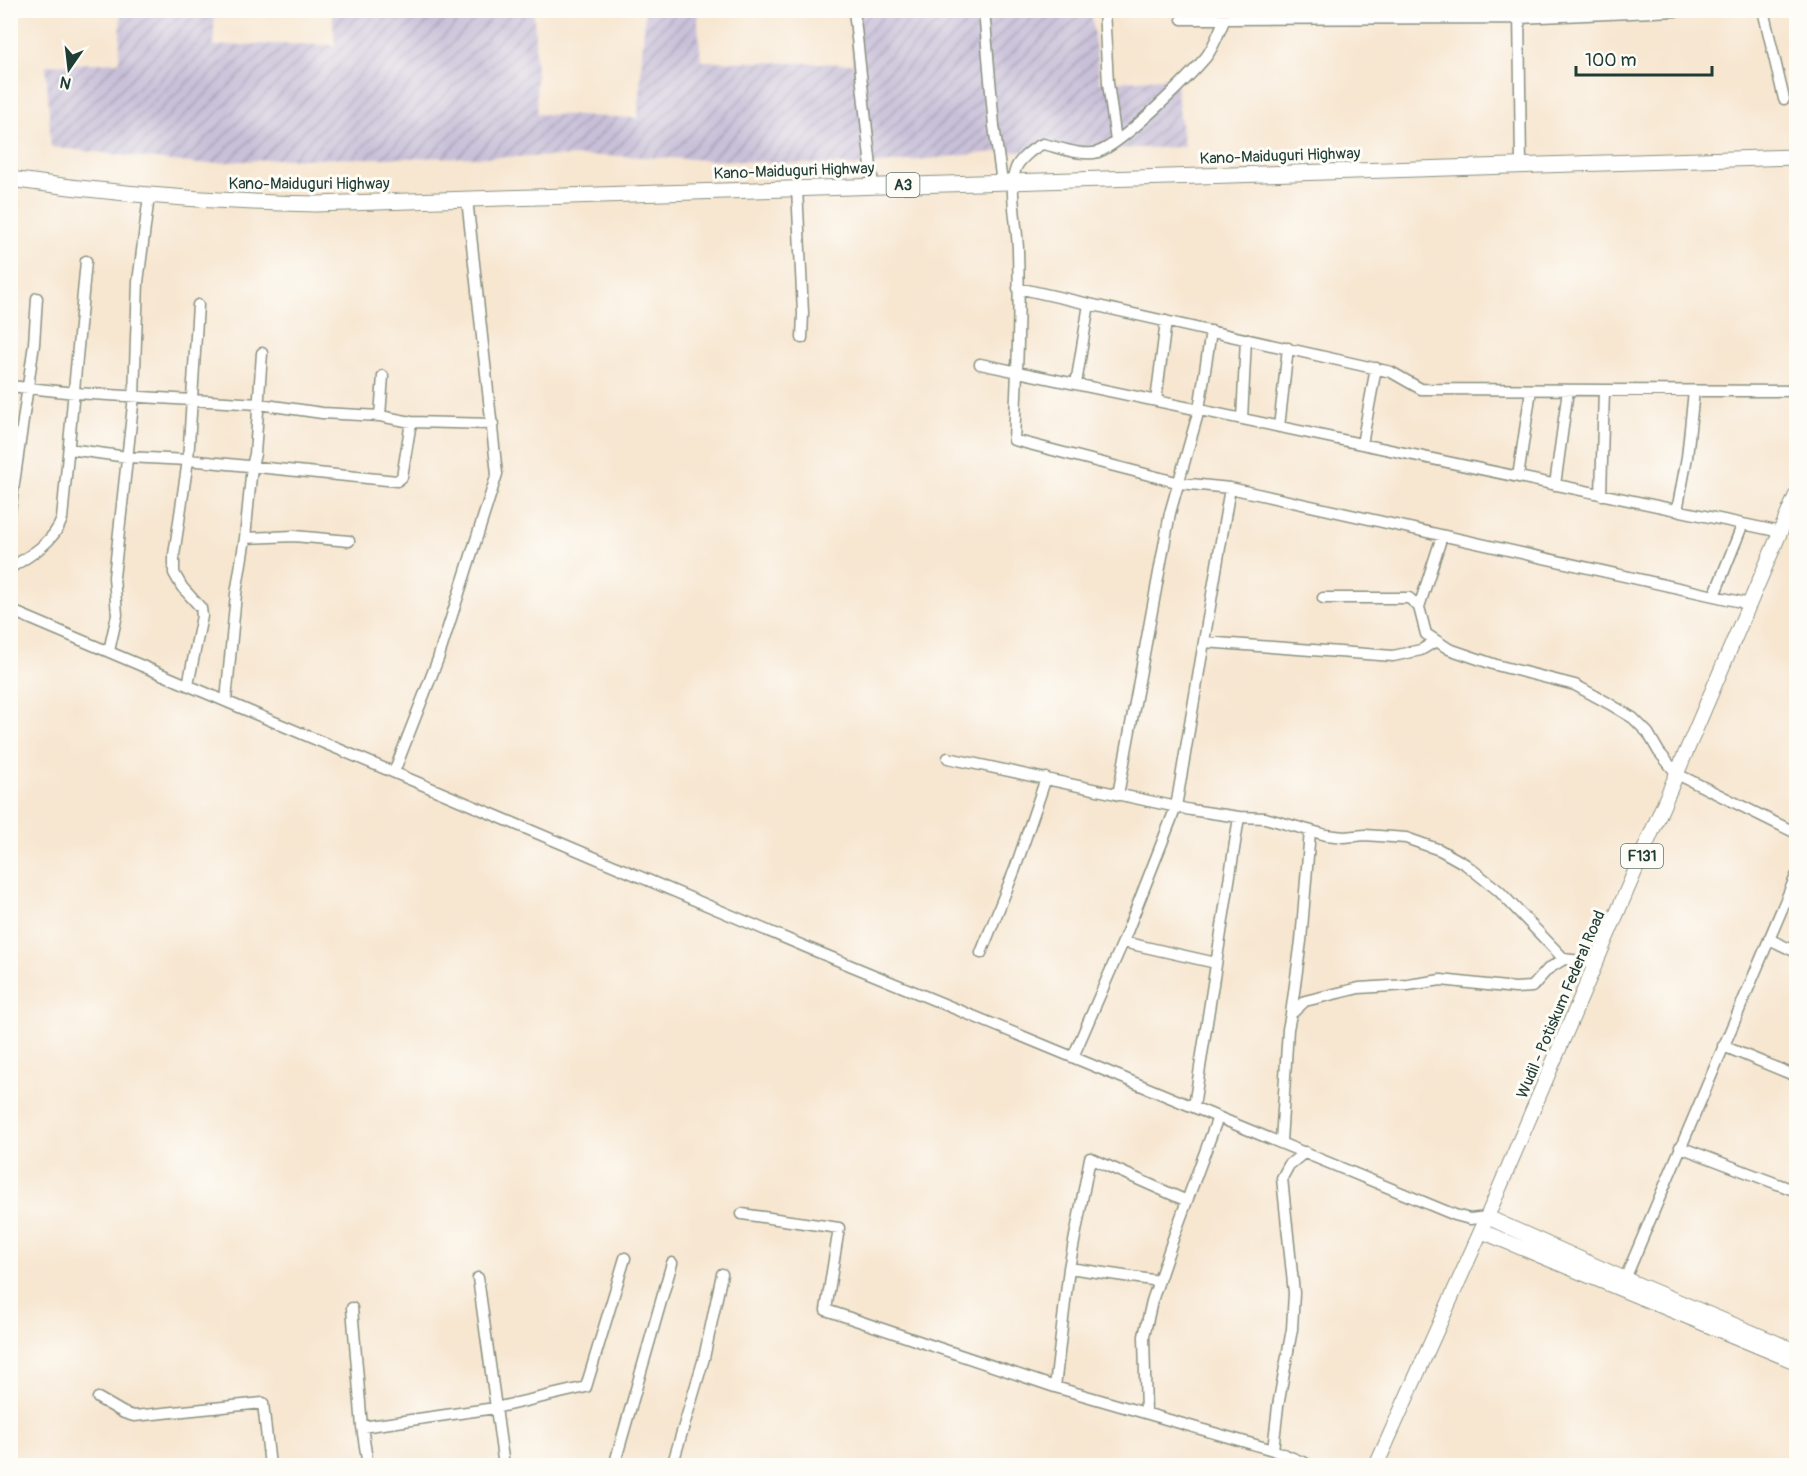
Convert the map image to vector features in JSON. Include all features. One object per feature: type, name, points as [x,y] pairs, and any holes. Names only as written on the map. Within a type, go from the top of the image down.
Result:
[{"type":"highway","name":"Kano-Maiduguri Highway","points":[[10,179],[149,196],[238,203],[316,204],[1797,157]]},
{"type":"main road","name":"Wudil - Potiskum Federal Road","points":[[1376,1466],[1481,1231],[1780,532],[1792,519],[1797,495]]},
{"type":"main road","points":[[1487,1217],[1625,1279],[1797,1351]]},
{"type":"main road","points":[[1481,1231],[1797,1362]]},
{"type":"street","points":[[854,10],[873,186]]},
{"type":"street","points":[[984,10],[987,62],[1018,250],[1014,440],[1180,483],[1230,488],[1750,604]]},
{"type":"street","points":[[1104,10],[1108,83],[1116,141]]},
{"type":"street","points":[[1183,10],[1182,19],[1696,10]]},
{"type":"street","points":[[1763,10],[1785,99]]},
{"type":"street","points":[[1519,14],[1521,165]]},
{"type":"street","points":[[1008,182],[1020,162],[1043,144],[1086,153],[1098,152],[1116,141],[1141,120],[1206,56],[1225,19]]},
{"type":"street","points":[[796,188],[803,314],[802,338]]},
{"type":"street","points":[[109,651],[117,615],[114,577],[134,396],[138,282],[149,196]]},
{"type":"street","points":[[393,772],[438,659],[497,474],[467,199]]},
{"type":"street","points":[[10,568],[56,533],[62,519],[86,261]]},
{"type":"street","points":[[1018,288],[1376,368],[1391,372],[1421,389],[1797,391]]},
{"type":"street","points":[[10,511],[34,344],[37,298]]},
{"type":"street","points":[[1076,384],[1089,304]]},
{"type":"street","points":[[188,685],[202,616],[201,608],[182,587],[174,573],[174,555],[188,460],[198,305]]},
{"type":"street","points":[[1156,401],[1166,321]]},
{"type":"street","points":[[1118,795],[1170,513],[1199,410],[1211,331]]},
{"type":"street","points":[[1242,419],[1246,339]]},
{"type":"street","points":[[1279,427],[1288,348]]},
{"type":"street","points":[[226,701],[236,594],[255,454],[262,353]]},
{"type":"street","points":[[980,364],[1677,510],[1742,526],[1780,532]]},
{"type":"street","points":[[1362,444],[1376,368]]},
{"type":"street","points":[[380,416],[383,376]]},
{"type":"street","points":[[10,386],[75,393],[259,404],[321,413],[380,416],[411,422],[493,423]]},
{"type":"street","points":[[1518,477],[1531,390]]},
{"type":"street","points":[[1555,485],[1568,390]]},
{"type":"street","points":[[1600,495],[1604,390]]},
{"type":"street","points":[[1677,510],[1687,457],[1694,391]]},
{"type":"street","points":[[69,449],[127,457],[188,460],[397,481],[402,477],[411,422]]},
{"type":"street","points":[[1073,1057],[1123,942],[1176,807],[1230,488]]},
{"type":"street","points":[[1714,596],[1742,526]]},
{"type":"street","points":[[245,538],[294,536],[349,541]]},
{"type":"street","points":[[1419,608],[1442,536]]},
{"type":"street","points":[[1323,598],[1409,598],[1419,608],[1426,634],[1449,649],[1496,665],[1575,685],[1633,718],[1648,733],[1659,752],[1677,774],[1797,833]]},
{"type":"street","points":[[10,610],[813,950],[1455,1215],[1470,1219],[1487,1217]]},
{"type":"street","points":[[1204,642],[1393,656],[1421,650],[1436,640]]},
{"type":"street","points":[[948,758],[1176,807],[1239,817],[1265,818],[1310,831],[1344,837],[1365,835],[1406,838],[1440,850],[1465,864],[1499,891],[1564,959]]},
{"type":"street","points":[[981,953],[1015,869],[1046,778]]},
{"type":"street","points":[[1194,1106],[1239,817]]},
{"type":"street","points":[[1281,1142],[1288,1029],[1301,941],[1310,831]]},
{"type":"street","points":[[1625,1279],[1797,876]]},
{"type":"street","points":[[1769,939],[1797,952]]},
{"type":"street","points":[[1123,942],[1216,963]]},
{"type":"street","points":[[1291,1014],[1305,1001],[1359,988],[1441,980],[1515,988],[1532,987],[1548,969],[1564,959],[1596,963]]},
{"type":"street","points":[[1724,1046],[1797,1077]]},
{"type":"street","points":[[1146,1413],[1144,1336],[1159,1281],[1218,1116]]},
{"type":"street","points":[[1680,1148],[1797,1191]]},
{"type":"street","points":[[1273,1450],[1278,1406],[1292,1329],[1294,1293],[1282,1178],[1288,1165],[1305,1152]]},
{"type":"street","points":[[1055,1387],[1069,1268],[1090,1158],[1187,1201]]},
{"type":"street","points":[[742,1214],[839,1228],[826,1310],[1055,1387],[1273,1450],[1312,1466]]},
{"type":"street","points":[[362,1427],[495,1408],[586,1387],[625,1258]]},
{"type":"street","points":[[614,1466],[672,1263]]},
{"type":"street","points":[[1069,1268],[1159,1281]]},
{"type":"street","points":[[672,1466],[704,1358],[722,1274]]},
{"type":"street","points":[[478,1278],[504,1466]]},
{"type":"street","points":[[352,1308],[362,1427],[368,1466]]},
{"type":"street","points":[[98,1398],[124,1413],[135,1416],[262,1403],[270,1466]]},
{"type":"shaded area","points":[[121,11],[214,11],[214,46],[335,45],[332,11],[534,11],[537,114],[638,118],[645,11],[697,11],[701,61],[853,64],[850,11],[1091,11],[1100,83],[1175,77],[1184,147],[996,152],[861,166],[617,156],[275,159],[198,164],[51,147],[46,65],[119,62]]}]
